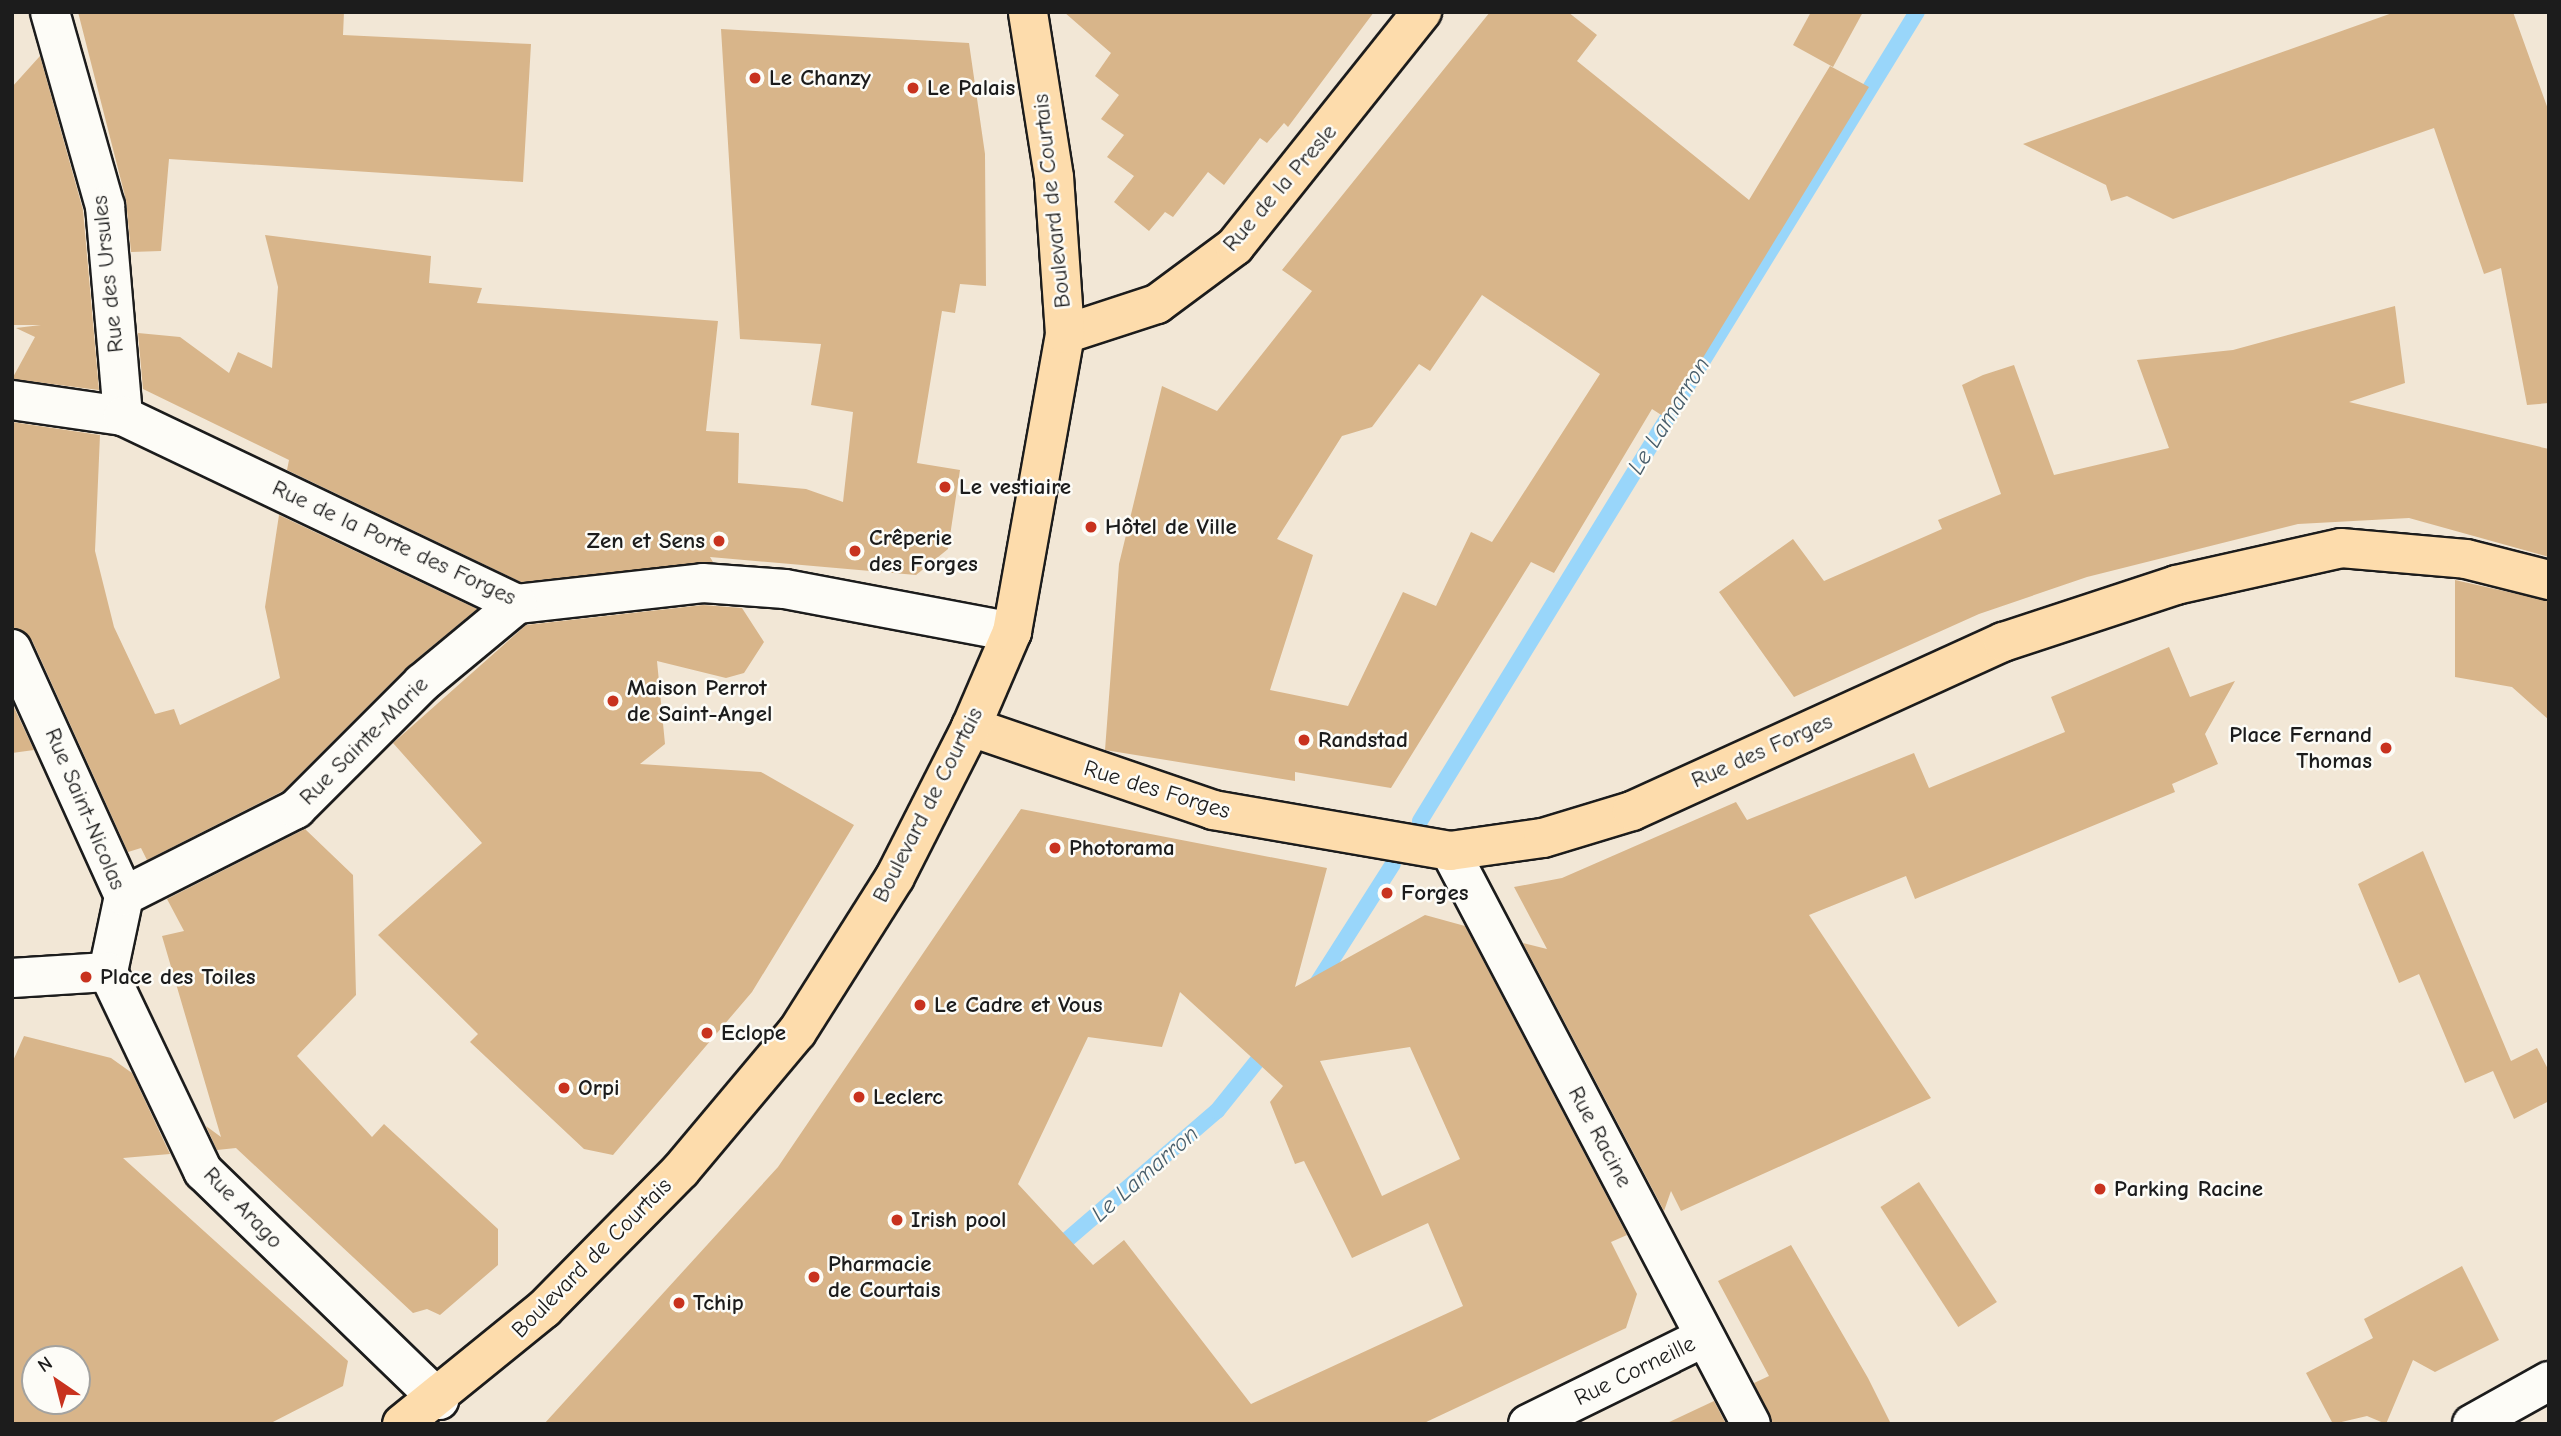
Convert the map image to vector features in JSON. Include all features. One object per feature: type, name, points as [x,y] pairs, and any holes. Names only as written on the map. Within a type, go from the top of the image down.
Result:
[{"type":"main road","name":"Boulevard de Courtais","points":[[402,1424],[445,1412],[671,1180],[797,1031],[895,877],[971,727],[1012,632],[1065,334],[1055,177],[1028,12]]},
{"type":"main road","name":"Rue de la Presle","points":[[1065,334],[1157,304],[1235,246],[1422,12]]},
{"type":"main road","name":"Rue des Forges","points":[[971,727],[1213,810],[1450,851],[1543,838],[1632,811],[2003,642],[2176,585],[2341,548],[2466,559],[2549,580]]},
{"type":"street","name":"Rue des Ursules","points":[[50,12],[105,206],[123,416]]},
{"type":"street","name":"Rue de la Porte des Forges","points":[[12,400],[123,416],[517,604],[703,583],[785,589],[1012,632]]},
{"type":"street","name":"Rue Sainte-Marie","points":[[124,896],[296,809],[422,682],[517,604]]},
{"type":"street","name":"Rue Saint-Nicolas","points":[[15,650],[124,896],[108,972]]},
{"type":"street","name":"Rue Racine","points":[[1450,851],[1751,1424]]},
{"type":"street","name":"Rue Arago","points":[[108,972],[203,1171],[445,1412]]},
{"type":"street","points":[[12,978],[108,972]]},
{"type":"street","name":"Rue Corneille","points":[[1528,1424],[1705,1337]]},
{"type":"street","points":[[2472,1424],[2549,1381]]},
{"type":"building","points":[[78,12],[344,12],[343,35],[531,44],[523,182],[169,159],[161,251],[131,252],[126,200]]},
{"type":"building","points":[[1064,12],[1374,12],[1288,127],[1284,123],[1267,143],[1260,138],[1224,185],[1208,172],[1173,217],[1165,212],[1149,231],[1114,202],[1134,176],[1107,157],[1124,135],[1101,119],[1119,95],[1095,76],[1111,53]]},
{"type":"building","points":[[1490,12],[1568,12],[1597,35],[1577,61],[1749,200],[1830,66],[1869,87],[1666,418],[1652,409],[1554,573],[1531,562],[1391,788],[1295,772],[1295,781],[1105,750],[1119,564],[1162,386],[1217,411],[1312,291],[1282,270]],"holes":[[[1482,295],[1600,374],[1492,542],[1471,532],[1436,606],[1403,592],[1348,706],[1270,690],[1313,555],[1277,539],[1342,436],[1372,427],[1419,364],[1430,371]]]},
{"type":"building","points":[[1811,12],[1863,12],[1833,67],[1793,45]]},
{"type":"building","points":[[2395,12],[2513,12],[2549,112],[2549,403],[2527,405],[2501,268],[2484,274],[2434,128],[2173,219],[2127,196],[2111,201],[2106,185],[2023,144]]},
{"type":"building","points":[[721,29],[969,43],[985,154],[986,286],[960,284],[955,313],[942,311],[917,463],[960,470],[948,549],[916,575],[710,557],[713,562],[521,582],[287,470],[289,460],[143,389],[138,333],[180,337],[229,373],[238,352],[272,368],[278,287],[265,235],[431,256],[429,283],[482,288],[477,303],[718,321],[706,431],[739,433],[738,483],[806,489],[843,502],[853,412],[811,405],[821,344],[740,339]]},
{"type":"building","points":[[40,56],[83,210],[99,390],[12,379],[35,337],[16,328],[41,325],[12,325],[12,87]]},
{"type":"building","points":[[2395,306],[2405,383],[2349,402],[2549,449],[2549,557],[2409,518],[2298,524],[2087,577],[1979,614],[1794,697],[1719,592],[1793,539],[1824,581],[1942,529],[1938,520],[2001,494],[1962,385],[1983,375],[2014,365],[2054,475],[2169,448],[2137,360],[2233,350]]},
{"type":"building","points":[[12,422],[100,435],[95,551],[114,627],[155,714],[174,709],[180,725],[280,678],[265,607],[279,515],[477,609],[407,667],[283,791],[147,860],[141,848],[128,852],[32,640],[12,627]]},
{"type":"building","points":[[2455,580],[2549,601],[2549,720],[2512,687],[2455,677]]},
{"type":"building","points":[[703,605],[742,608],[764,642],[744,673],[726,678],[657,661],[665,744],[640,764],[761,772],[854,825],[752,992],[613,1155],[584,1149],[470,1042],[478,1034],[378,935],[482,843],[393,743],[526,625]]},
{"type":"building","points":[[2169,647],[2190,697],[2235,681],[2205,734],[2218,764],[2172,784],[2175,792],[1915,899],[1906,876],[1809,915],[1931,1098],[1681,1211],[1671,1191],[1664,1211],[1523,943],[1547,949],[1514,887],[1562,878],[1736,802],[1747,820],[1914,753],[1929,788],[2065,732],[2051,697]]},
{"type":"building","points":[[12,703],[34,750],[12,753]]},
{"type":"building","points":[[1021,809],[1327,868],[1295,987],[1425,915],[1465,926],[1627,1235],[1611,1242],[1637,1294],[1626,1328],[1422,1424],[544,1424],[778,1167]],"holes":[[[1180,992],[1283,1086],[1270,1102],[1295,1164],[1304,1161],[1352,1258],[1428,1223],[1463,1306],[1251,1404],[1124,1240],[1093,1265],[1018,1184],[1088,1037],[1162,1047]],[[1410,1047],[1460,1159],[1382,1196],[1320,1061]]]},
{"type":"building","points":[[305,829],[353,875],[356,995],[297,1056],[372,1137],[384,1124],[498,1229],[498,1265],[440,1315],[427,1309],[413,1313],[236,1148],[217,1150],[206,1126],[221,1137],[162,936],[184,931],[167,899]]},
{"type":"building","points":[[2423,851],[2511,1061],[2537,1048],[2549,1071],[2549,1101],[2514,1119],[2493,1071],[2465,1083],[2419,974],[2399,983],[2358,884]]},
{"type":"building","points":[[24,1036],[111,1058],[132,1073],[170,1154],[123,1158],[348,1361],[343,1386],[269,1424],[12,1424],[12,1063]]},
{"type":"building","points":[[1919,1182],[1997,1302],[1958,1327],[1880,1207]]},
{"type":"building","points":[[1791,1245],[1868,1378],[1891,1424],[1773,1424],[1754,1383],[1769,1376],[1718,1281]]},
{"type":"building","points":[[2462,1266],[2499,1340],[2435,1372],[2413,1360],[2386,1424],[2367,1416],[2333,1424],[2306,1373],[2373,1338],[2364,1319]]},
{"type":"building","points":[[1714,1401],[1726,1424],[1665,1424]]},
{"type":"waterway","name":"Le Lamarron","points":[[1420,821],[1917,12]]},
{"type":"waterway","name":"Le Lamarron","points":[[1314,988],[1393,864]]},
{"type":"waterway","name":"Le Lamarron","points":[[1054,1251],[1217,1111],[1270,1045]]},
{"type":"place","name":"Le Chanzy","points":[[755,78]]},
{"type":"place","name":"Le Palais","points":[[913,88]]},
{"type":"place","name":"Le vestiaire","points":[[945,487]]},
{"type":"place","name":"Hôtel de Ville","points":[[1091,527]]},
{"type":"place","name":"Zen et Sens","points":[[719,541]]},
{"type":"place","name":"Crêperie des Forges","points":[[855,551]]},
{"type":"place","name":"Maison Perrot de Saint-Angel","points":[[613,701]]},
{"type":"place","name":"Randstad","points":[[1304,740]]},
{"type":"place","name":"Place Fernand Thomas","points":[[2386,748]]},
{"type":"place","name":"Photorama","points":[[1055,848]]},
{"type":"place","name":"Forges","points":[[1387,893]]},
{"type":"place","name":"Place des Toiles","points":[[86,977]]},
{"type":"place","name":"Le Cadre et Vous","points":[[920,1005]]},
{"type":"place","name":"Eclope","points":[[707,1033]]},
{"type":"place","name":"Orpi","points":[[564,1088]]},
{"type":"place","name":"Leclerc","points":[[859,1097]]},
{"type":"place","name":"Parking Racine","points":[[2100,1189]]},
{"type":"place","name":"Irish pool","points":[[897,1220]]},
{"type":"place","name":"Pharmacie de Courtais","points":[[814,1277]]},
{"type":"place","name":"Tchip","points":[[679,1303]]}]
